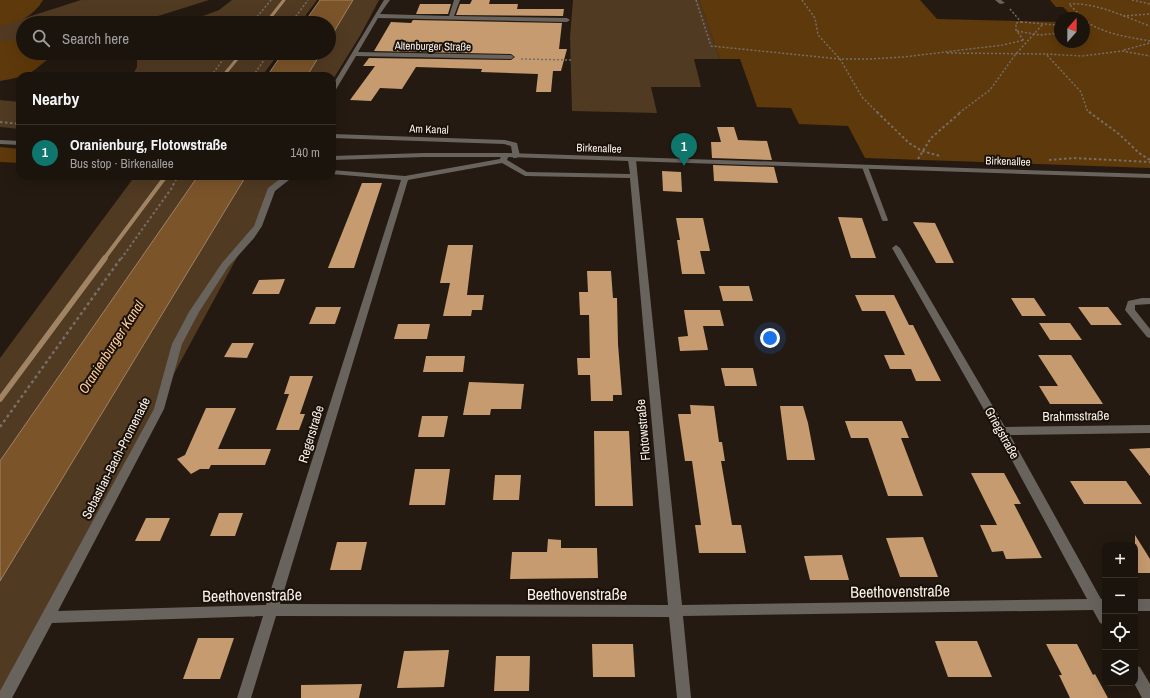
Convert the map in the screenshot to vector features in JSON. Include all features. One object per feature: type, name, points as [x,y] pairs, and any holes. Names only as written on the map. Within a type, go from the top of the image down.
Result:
[{"type":"street","points":[[336,84],[387,0]]},
{"type":"street","points":[[451,17],[457,0]]},
{"type":"street","points":[[376,16],[567,20]]},
{"type":"street","name":"Altenburger Straße","points":[[354,54],[511,57]]},
{"type":"street","name":"Am Kanal","points":[[336,136],[505,142],[514,144],[516,156]]},
{"type":"street","points":[[0,142],[16,143]]},
{"type":"street","name":"Birkenallee","points":[[336,158],[424,155],[504,158],[516,156],[1150,176]]},
{"type":"street","points":[[336,172],[405,178],[504,158],[525,174],[633,176]]},
{"type":"street","name":"Flotowstraße","points":[[632,160],[674,611],[684,698]]},
{"type":"street","name":"Regerstraße","points":[[244,698],[405,178]]},
{"type":"street","name":"Sebastian-Bach-Promenade","points":[[4,698],[49,617],[159,409],[176,344],[194,312],[225,265],[258,226],[271,190],[282,180]]},
{"type":"street","name":"Griegstraße","points":[[896,248],[1101,604],[1104,614]]},
{"type":"street","points":[[1150,301],[1142,300],[1131,303],[1130,310],[1150,335]]},
{"type":"street","name":"Brahmsstraße","points":[[1002,431],[1150,429]]},
{"type":"street","name":"Beethovenstraße","points":[[49,617],[272,610],[674,611],[1101,604]]},
{"type":"street","points":[[1138,605],[1150,605]]},
{"type":"street","points":[[1138,676],[1150,698]]},
{"type":"lane","points":[[865,168],[884,220]]},
{"type":"path","points":[[258,16],[271,0]]},
{"type":"path","points":[[296,16],[308,0]]},
{"type":"path","points":[[696,0],[711,46],[840,59],[869,59],[1003,46],[1024,40]]},
{"type":"path","points":[[802,0],[815,18],[818,35],[826,46],[840,59],[862,97],[909,143],[922,151],[943,157]]},
{"type":"path","points":[[1132,0],[1150,4]]},
{"type":"path","points":[[1000,2],[1009,8],[1021,22]]},
{"type":"path","points":[[1076,12],[1069,4],[1075,2],[1150,26]]},
{"type":"path","points":[[1120,16],[1150,14]]},
{"type":"path","points":[[1025,44],[1024,40],[1017,32],[1016,23],[1021,22],[1054,25]]},
{"type":"path","points":[[915,164],[931,138],[990,90],[1015,55],[1044,24]]},
{"type":"path","points":[[1090,25],[1118,35],[1150,42]]},
{"type":"path","points":[[1017,32],[1047,35],[1054,34]]},
{"type":"path","points":[[939,53],[1015,55],[1046,54],[1082,56],[1122,51],[1150,42]]},
{"type":"path","points":[[1122,51],[1150,56]]},
{"type":"path","points":[[1046,54],[1081,92],[1087,110],[1119,134],[1150,161]]},
{"type":"path","points":[[511,57],[571,60]]},
{"type":"path","points":[[214,72],[223,60]]},
{"type":"path","points":[[256,72],[264,60]]},
{"type":"path","points":[[0,122],[16,124]]},
{"type":"path","points":[[1001,158],[1020,159]]},
{"type":"path","points":[[1047,160],[1074,158],[1150,161]]},
{"type":"path","points":[[0,427],[167,196],[176,180]]},
{"type":"shaded area","points":[[0,0],[43,0],[30,15],[16,16],[16,22],[0,26]]},
{"type":"shaded area","points":[[81,0],[209,0],[158,16],[31,16]]},
{"type":"shaded area","points":[[232,0],[317,0],[305,16],[203,16],[219,10]]},
{"type":"shaded area","points":[[353,0],[379,0],[361,34],[336,75],[336,72],[309,72],[317,60],[336,60],[336,28]]},
{"type":"shaded area","points":[[573,0],[699,0],[720,59],[694,59],[701,87],[651,87],[657,113],[572,111],[570,37]]},
{"type":"shaded area","points":[[699,0],[920,0],[937,19],[1054,22],[1054,48],[1090,48],[1090,12],[1068,12],[1063,7],[1056,7],[1050,0],[1150,0],[1150,168],[865,158],[848,126],[799,124],[791,108],[757,107],[740,59],[720,59]]},
{"type":"shaded area","points":[[16,21],[16,42],[0,43],[0,26]]},
{"type":"shaded area","points":[[16,40],[16,60],[47,60],[31,72],[16,72],[16,78],[0,81],[0,42]]},
{"type":"shaded area","points":[[137,60],[274,60],[265,72],[134,72],[137,67]]},
{"type":"shaded area","points":[[0,100],[16,102],[16,129],[0,127]]},
{"type":"shaded area","points":[[0,147],[16,149],[16,163],[0,162]]},
{"type":"shaded area","points":[[132,180],[195,180],[0,461],[0,358]]},
{"type":"shaded area","points":[[244,180],[279,180],[0,695],[0,581]]},
{"type":"water","points":[[320,0],[353,0],[336,28],[336,16],[309,16]]},
{"type":"water","points":[[278,60],[317,60],[309,72],[270,72]]},
{"type":"water","name":"Oranienburger Kanal","points":[[195,180],[244,180],[0,581],[0,461]]},
{"type":"building","points":[[472,0],[490,0],[489,4],[518,4],[517,9],[564,9],[563,16],[456,15],[460,4],[470,4]]},
{"type":"building","points":[[420,4],[451,4],[448,14],[416,14]]},
{"type":"building","points":[[413,20],[562,23],[559,49],[567,49],[561,71],[553,71],[551,92],[536,92],[538,74],[481,72],[482,69],[416,67],[402,89],[380,88],[371,101],[350,100],[375,66],[363,66],[369,58],[511,60],[515,57],[511,54],[374,51],[391,22],[411,23]]},
{"type":"building","points":[[717,127],[734,127],[738,140],[767,141],[772,160],[712,158],[711,142],[721,142]]},
{"type":"building","points":[[713,165],[774,167],[778,183],[714,181]]},
{"type":"building","points":[[662,171],[681,172],[682,192],[663,191]]},
{"type":"building","points":[[362,183],[382,183],[354,268],[328,268]]},
{"type":"building","points":[[838,217],[862,218],[876,258],[851,258]]},
{"type":"building","points":[[676,218],[703,218],[710,251],[700,251],[705,274],[682,274],[677,240],[680,240]]},
{"type":"building","points":[[913,222],[935,223],[954,263],[936,263]]},
{"type":"building","points":[[448,245],[473,245],[467,295],[484,295],[482,310],[472,310],[471,316],[443,316],[450,283],[440,283]]},
{"type":"building","points":[[587,271],[611,271],[613,298],[617,298],[618,344],[622,395],[613,395],[613,401],[591,401],[590,375],[578,375],[577,358],[590,358],[589,315],[580,315],[579,292],[588,292]]},
{"type":"building","points":[[285,279],[279,294],[252,294],[259,280]]},
{"type":"building","points":[[719,286],[749,286],[753,301],[723,301]]},
{"type":"building","points":[[855,295],[894,295],[909,325],[913,325],[941,381],[916,381],[911,369],[890,369],[884,355],[905,355],[885,311],[862,311]]},
{"type":"building","points":[[1011,298],[1034,298],[1046,316],[1022,316]]},
{"type":"building","points":[[316,307],[341,307],[335,324],[309,324]]},
{"type":"building","points":[[1078,307],[1108,307],[1122,325],[1091,325]]},
{"type":"building","points":[[684,310],[720,310],[724,326],[703,326],[708,350],[680,351],[678,337],[688,336]]},
{"type":"building","points":[[1039,323],[1070,323],[1082,340],[1050,340]]},
{"type":"building","points":[[398,324],[430,324],[427,339],[394,339]]},
{"type":"building","points":[[232,343],[254,343],[247,358],[224,357]]},
{"type":"building","points":[[1038,355],[1071,355],[1103,404],[1050,404],[1039,386],[1058,386]]},
{"type":"building","points":[[426,356],[465,356],[463,372],[423,372]]},
{"type":"building","points":[[721,368],[753,368],[757,386],[725,386]]},
{"type":"building","points":[[290,376],[313,376],[300,414],[305,414],[299,430],[276,430],[289,394],[284,394]]},
{"type":"building","points":[[469,382],[524,384],[521,409],[491,409],[490,415],[463,415]]},
{"type":"building","points":[[690,405],[714,406],[719,442],[722,442],[725,461],[721,461],[732,525],[741,525],[746,553],[699,553],[695,525],[701,525],[692,461],[685,461],[678,414],[691,414]]},
{"type":"building","points":[[780,406],[803,406],[815,460],[787,460]]},
{"type":"building","points":[[206,408],[236,408],[218,449],[271,449],[265,465],[211,465],[209,469],[200,469],[191,474],[177,459],[185,455]]},
{"type":"building","points":[[422,416],[448,416],[444,437],[418,437]]},
{"type":"building","points":[[845,421],[902,421],[909,438],[901,438],[923,496],[888,496],[868,438],[851,438]]},
{"type":"building","points":[[594,431],[629,431],[633,506],[595,506]]},
{"type":"building","points":[[1150,448],[1150,476],[1129,449]]},
{"type":"building","points":[[415,469],[450,469],[445,505],[409,505]]},
{"type":"building","points":[[971,473],[1004,473],[1021,504],[1014,504],[1042,558],[1006,559],[1003,551],[992,552],[980,525],[997,525]]},
{"type":"building","points":[[495,475],[521,475],[519,500],[493,500]]},
{"type":"building","points":[[1070,481],[1126,481],[1142,504],[1084,504]]},
{"type":"building","points":[[219,513],[243,513],[235,536],[210,536]]},
{"type":"building","points":[[146,518],[170,518],[160,541],[135,541]]},
{"type":"building","points":[[1135,535],[1150,559],[1150,573],[1138,573],[1138,542],[1135,542]]},
{"type":"building","points":[[923,537],[938,577],[900,577],[886,538]]},
{"type":"building","points":[[548,539],[561,540],[561,548],[597,548],[598,578],[510,579],[512,552],[547,552]]},
{"type":"building","points":[[337,542],[367,542],[361,570],[330,570]]},
{"type":"building","points":[[842,555],[849,580],[810,580],[804,556]]},
{"type":"building","points":[[198,638],[234,638],[220,679],[183,679]]},
{"type":"building","points":[[935,641],[977,641],[992,677],[948,677]]},
{"type":"building","points":[[592,644],[633,644],[635,677],[593,677]]},
{"type":"building","points":[[1046,644],[1077,644],[1093,675],[1095,674],[1108,698],[1070,698],[1059,675],[1062,675]]},
{"type":"building","points":[[449,650],[444,687],[397,688],[404,651]]},
{"type":"building","points":[[496,656],[530,656],[529,691],[494,691]]},
{"type":"building","points":[[362,684],[359,698],[301,698],[301,685]]},
{"type":"waterway","points":[[271,16],[284,0]]},
{"type":"waterway","points":[[226,72],[236,60]]},
{"type":"waterway","points":[[104,259],[163,180]]},
{"type":"waterway","points":[[0,399],[105,258]]},
{"type":"place","name":"Oranienburg, Flotowstraße","points":[[684,166]]}]
